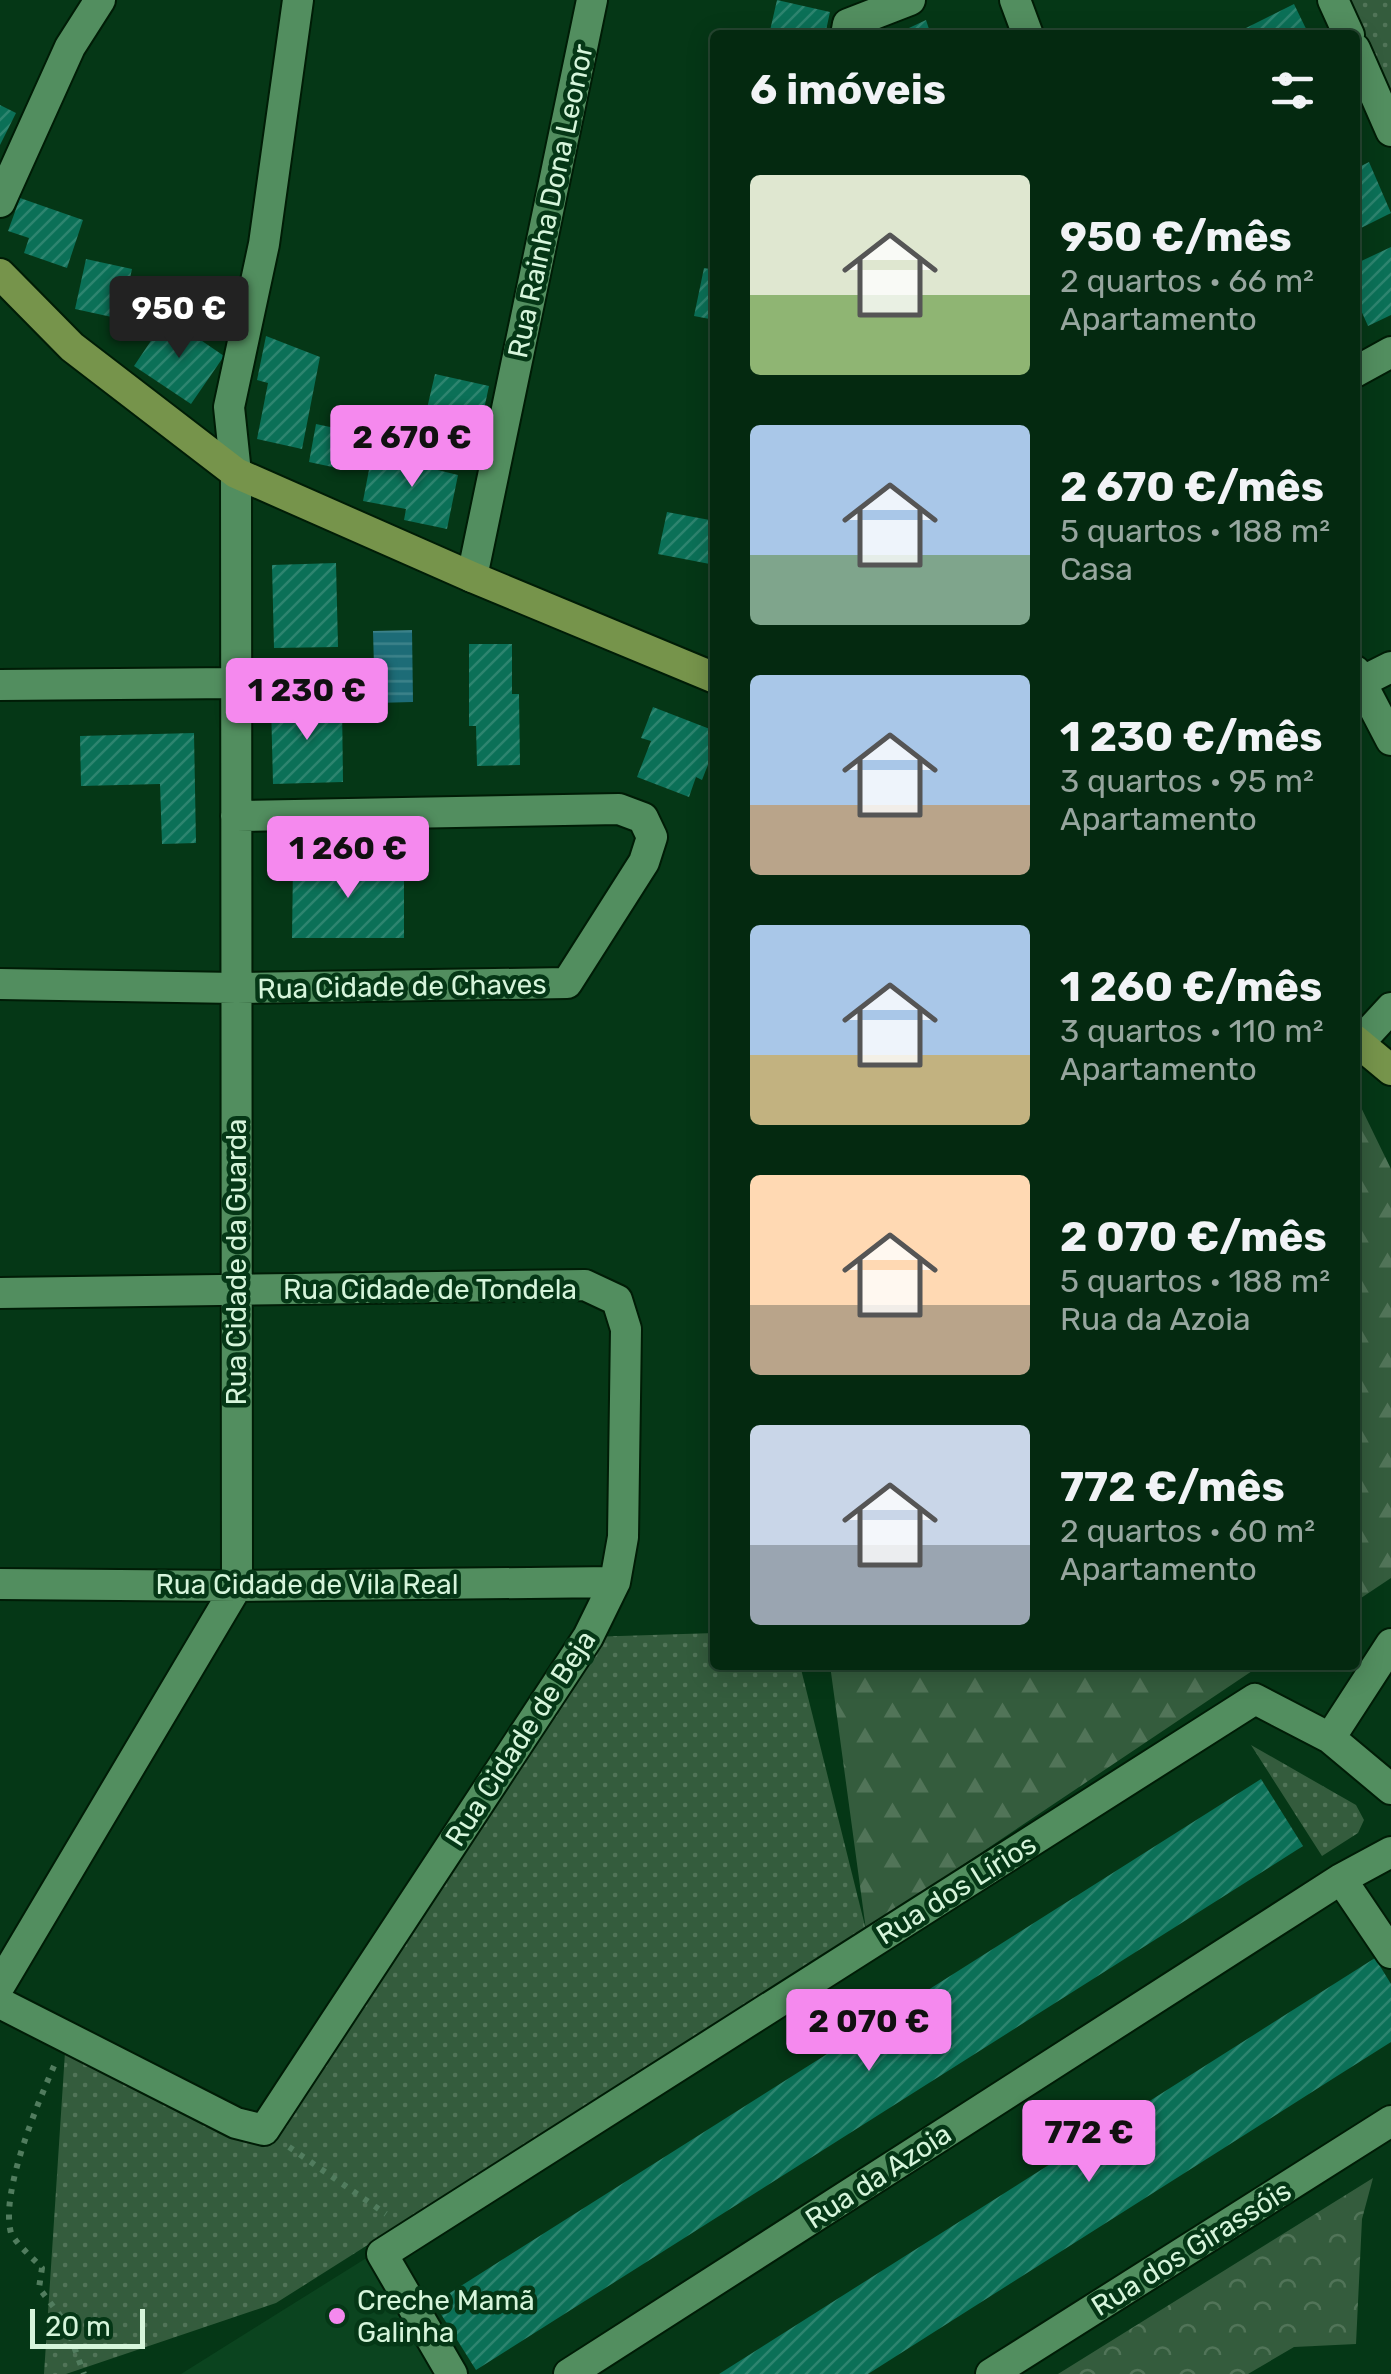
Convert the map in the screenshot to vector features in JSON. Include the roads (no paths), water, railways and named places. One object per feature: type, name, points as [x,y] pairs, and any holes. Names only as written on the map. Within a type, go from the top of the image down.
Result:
[{"type":"street","points":[[0,202],[70,47],[100,0]]},
{"type":"street","name":"Rua Cidade da Guarda","points":[[238,1586],[236,472],[229,407],[264,244],[298,0]]},
{"type":"street","name":"Rua Rainha Dona Leonor","points":[[472,578],[592,0]]},
{"type":"street","points":[[847,30],[848,24],[910,0]]},
{"type":"street","points":[[1015,0],[1026,30]]},
{"type":"street","points":[[1333,0],[1347,30]]},
{"type":"street","points":[[1360,60],[1391,130]]},
{"type":"street","points":[[0,274],[72,347],[236,472],[472,578],[710,676]]},
{"type":"street","points":[[1360,369],[1391,352]]},
{"type":"street","points":[[1360,675],[1391,667]]},
{"type":"street","points":[[1360,680],[1391,740]]},
{"type":"street","points":[[0,685],[236,683]]},
{"type":"street","name":"Rua Cidade de Chaves","points":[[236,816],[619,809],[643,818],[652,837],[644,862],[567,984],[236,988]]},
{"type":"street","points":[[0,984],[236,988]]},
{"type":"street","points":[[1360,1039],[1391,1008]]},
{"type":"street","points":[[1360,1044],[1391,1070]]},
{"type":"street","name":"Rua Cidade de Tondela","points":[[0,1292],[584,1285],[617,1300]]},
{"type":"street","name":"Rua Cidade de Beja","points":[[0,2003],[236,2123],[264,2130],[588,1637],[615,1582],[623,1537],[626,1329],[617,1300]]},
{"type":"street","name":"Rua Cidade de Vila Real","points":[[0,1584],[615,1582]]},
{"type":"street","points":[[0,1986],[238,1586]]},
{"type":"street","points":[[1330,1738],[1391,1644]]},
{"type":"street","name":"Rua dos Lírios","points":[[452,2374],[382,2254],[1255,1699],[1330,1738],[1391,1789]]},
{"type":"street","name":"Rua da Azoia","points":[[569,2374],[1341,1879],[1391,1852]]},
{"type":"street","points":[[1341,1879],[1391,1953]]},
{"type":"street","name":"Rua dos Girassóis","points":[[991,2374],[1391,2121]]},
{"type":"water","points":[[412,630],[413,702],[375,703],[373,631]]},
{"type":"place","name":"Creche Mamã Galinha","points":[[337,2316]]}]
